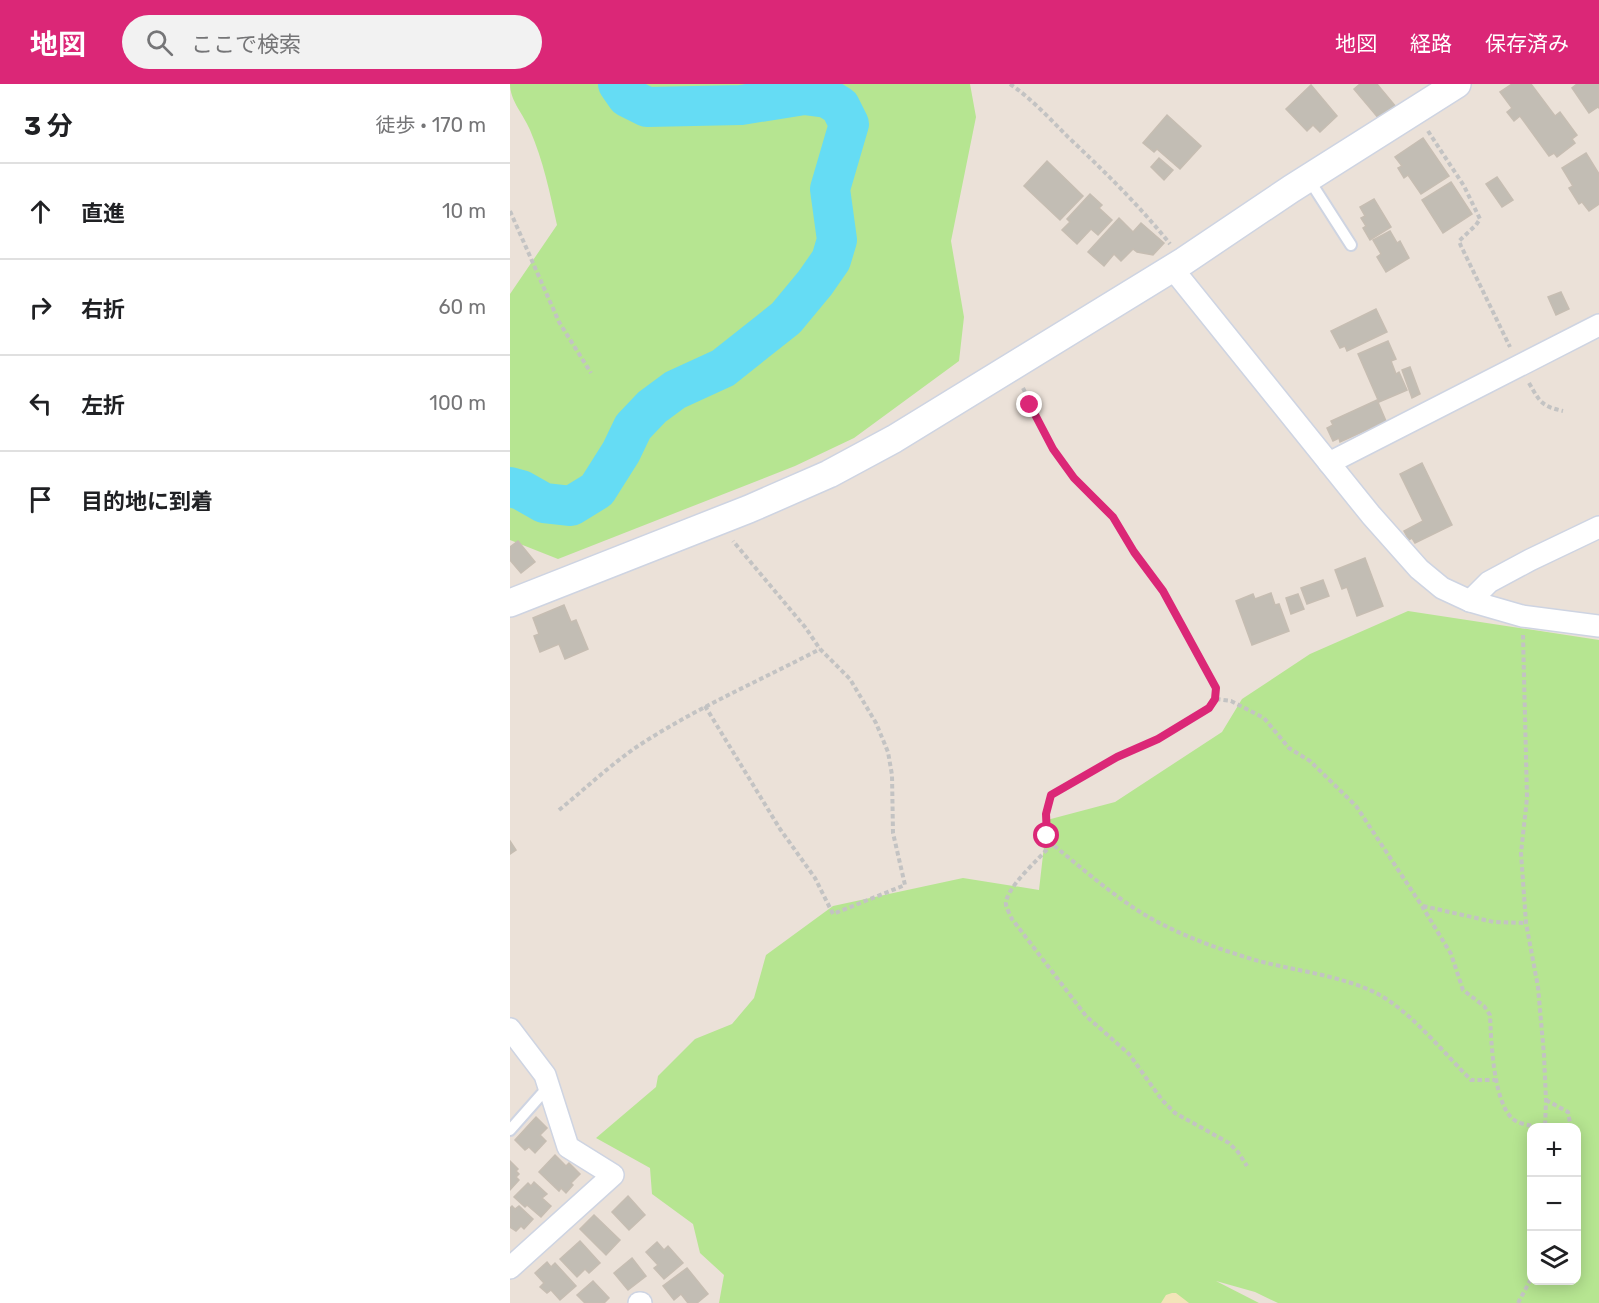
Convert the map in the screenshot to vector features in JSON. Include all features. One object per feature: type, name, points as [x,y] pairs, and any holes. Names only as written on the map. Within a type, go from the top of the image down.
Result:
[{"type":"street","points":[[510,603],[717,522],[829,474],[894,439],[1178,265],[1308,178],[1457,84]]},
{"type":"street","points":[[1178,265],[1329,463],[1419,569],[1442,588],[1470,601],[1522,616],[1599,626]]},
{"type":"street","points":[[1329,463],[1599,325]]},
{"type":"street","points":[[1470,601],[1489,582],[1599,527]]},
{"type":"street","points":[[510,1029],[544,1076],[568,1147],[613,1175],[510,1268]]},
{"type":"lane","points":[[1308,178],[1351,245]]},
{"type":"lane","points":[[510,1130],[548,1087]]},
{"type":"path","points":[[1010,84],[1108,175],[1151,220],[1178,265]]},
{"type":"path","points":[[1414,110],[1464,186],[1480,219],[1459,241],[1519,367],[1540,402],[1545,407],[1563,411]]},
{"type":"path","points":[[510,212],[559,322],[591,373]]},
{"type":"path","points":[[1013,366],[1053,449],[1074,478],[1113,517],[1134,552],[1163,591],[1216,688],[1215,699],[1209,708],[1158,739],[1117,757],[1051,795],[1046,814],[1047,836],[1052,844],[1132,906],[1173,930],[1202,943],[1256,960],[1352,984],[1378,994],[1403,1011],[1471,1080],[1495,1080]]},
{"type":"path","points":[[705,706],[780,829],[815,878],[833,914],[905,885],[893,833],[892,775],[888,752],[876,723],[850,679],[820,649],[805,627],[717,522]]},
{"type":"path","points":[[1522,616],[1527,798],[1521,853],[1526,923],[1538,987],[1546,1100],[1544,1123]]},
{"type":"path","points":[[559,810],[635,748],[705,706],[820,649]]},
{"type":"path","points":[[1215,699],[1232,701],[1264,718],[1290,748],[1310,761],[1356,806],[1451,954],[1463,990],[1484,1006],[1490,1015],[1495,1080],[1508,1115],[1515,1121],[1527,1124]]},
{"type":"path","points":[[1052,844],[1008,893],[1006,905],[1012,919],[1086,1016],[1129,1054],[1162,1100],[1175,1113],[1229,1143],[1247,1166]]},
{"type":"path","points":[[1422,906],[1494,922],[1526,923]]},
{"type":"path","points":[[1546,1100],[1568,1112],[1570,1123]]},
{"type":"path","points":[[1518,1303],[1528,1285]]},
{"type":"green space","points":[[510,84],[970,84],[976,117],[951,241],[964,317],[959,361],[854,438],[795,466],[558,559],[510,540],[510,294],[557,225],[539,153],[512,96]]},
{"type":"green space","points":[[1408,611],[1599,640],[1599,1303],[1278,1303],[1255,1292],[1216,1281],[1259,1303],[719,1303],[724,1275],[700,1253],[693,1224],[652,1194],[650,1168],[596,1138],[656,1087],[658,1076],[695,1039],[732,1024],[754,998],[766,955],[833,906],[963,878],[1039,890],[1047,820],[1115,802],[1222,732],[1242,699],[1310,654]]},
{"type":"sand","points":[[1176,1293],[1189,1303],[1161,1303],[1166,1295]]},
{"type":"building","points":[[1360,84],[1377,84],[1396,107],[1380,120],[1354,89]]},
{"type":"building","points":[[1512,84],[1531,84],[1555,116],[1560,112],[1577,135],[1572,139],[1575,143],[1557,157],[1554,153],[1549,156],[1520,116],[1514,121],[1507,112],[1512,108],[1500,92]]},
{"type":"building","points":[[1577,84],[1599,84],[1599,108],[1589,113],[1572,88]]},
{"type":"building","points":[[1311,85],[1337,116],[1320,132],[1313,125],[1307,131],[1286,109]]},
{"type":"building","points":[[1167,115],[1201,146],[1180,169],[1157,149],[1154,152],[1143,143]]},
{"type":"building","points":[[1423,138],[1449,176],[1421,194],[1408,175],[1404,178],[1398,168],[1402,166],[1395,157]]},
{"type":"building","points":[[1586,153],[1599,174],[1599,204],[1589,211],[1582,202],[1579,204],[1569,188],[1573,186],[1562,168]]},
{"type":"building","points":[[1159,158],[1173,170],[1164,180],[1151,167]]},
{"type":"building","points":[[1047,161],[1083,196],[1060,220],[1024,186]]},
{"type":"building","points":[[1497,177],[1513,200],[1502,207],[1486,184]]},
{"type":"building","points":[[1451,182],[1472,214],[1443,233],[1422,200]]},
{"type":"building","points":[[1090,194],[1102,205],[1099,208],[1112,220],[1098,235],[1091,229],[1077,244],[1062,230],[1070,222],[1067,219]]},
{"type":"building","points":[[1374,199],[1391,227],[1370,240],[1363,228],[1366,226],[1361,218],[1365,216],[1360,207]]},
{"type":"building","points":[[1119,218],[1133,232],[1141,223],[1164,243],[1153,255],[1133,249],[1121,261],[1114,254],[1104,266],[1088,252]]},
{"type":"building","points":[[1390,231],[1397,243],[1400,241],[1409,258],[1386,272],[1377,257],[1381,254],[1373,240]]},
{"type":"building","points":[[1561,292],[1569,309],[1556,315],[1548,297]]},
{"type":"building","points":[[1376,309],[1387,332],[1347,351],[1345,346],[1340,348],[1331,331]]},
{"type":"building","points":[[1388,341],[1396,359],[1391,361],[1396,374],[1399,372],[1407,390],[1379,402],[1358,354]]},
{"type":"building","points":[[1410,367],[1420,394],[1412,398],[1402,370]]},
{"type":"building","points":[[1377,400],[1386,421],[1340,442],[1339,438],[1333,441],[1327,428],[1333,425],[1331,421]]},
{"type":"building","points":[[1422,463],[1452,525],[1415,543],[1412,538],[1409,540],[1404,531],[1423,521],[1400,474]]},
{"type":"building","points":[[518,541],[535,562],[521,573],[510,560],[510,547]]},
{"type":"building","points":[[1365,558],[1383,606],[1357,616],[1347,587],[1342,589],[1335,570]]},
{"type":"building","points":[[1323,580],[1329,596],[1307,604],[1301,588]]},
{"type":"building","points":[[1271,593],[1275,605],[1279,604],[1289,631],[1252,645],[1236,601],[1253,594],[1255,599]]},
{"type":"building","points":[[1298,594],[1304,609],[1291,614],[1286,598]]},
{"type":"building","points":[[564,605],[571,622],[576,620],[588,649],[565,659],[559,644],[540,652],[534,636],[539,634],[533,618]]},
{"type":"building","points":[[510,841],[516,850],[510,854]]},
{"type":"building","points":[[536,1117],[547,1128],[540,1135],[546,1141],[535,1153],[529,1147],[525,1150],[515,1140]]},
{"type":"building","points":[[555,1155],[566,1166],[569,1163],[580,1174],[571,1183],[573,1185],[566,1193],[561,1188],[559,1191],[539,1172]]},
{"type":"building","points":[[510,1161],[518,1169],[516,1171],[519,1174],[516,1177],[519,1180],[510,1190]]},
{"type":"building","points":[[534,1182],[547,1194],[542,1198],[551,1206],[541,1217],[514,1197],[528,1183],[531,1186]]},
{"type":"building","points":[[628,1196],[645,1215],[629,1230],[612,1212]]},
{"type":"building","points":[[512,1206],[515,1209],[519,1206],[533,1219],[524,1229],[521,1226],[516,1231],[510,1227],[510,1208]]},
{"type":"building","points":[[594,1215],[620,1240],[606,1255],[580,1229]]},
{"type":"building","points":[[580,1241],[600,1263],[589,1273],[585,1269],[577,1277],[560,1259]]},
{"type":"building","points":[[657,1242],[664,1250],[668,1246],[683,1263],[664,1279],[654,1268],[658,1265],[646,1252]]},
{"type":"building","points":[[632,1258],[646,1276],[628,1290],[614,1273]]},
{"type":"building","points":[[547,1262],[551,1267],[555,1263],[576,1286],[560,1300],[551,1290],[547,1293],[540,1287],[544,1283],[535,1273]]},
{"type":"building","points":[[687,1268],[708,1294],[697,1303],[688,1303],[681,1294],[674,1300],[663,1286]]},
{"type":"building","points":[[593,1281],[609,1298],[604,1303],[585,1303],[577,1295]]},
{"type":"waterway","points":[[510,487],[521,490],[544,503],[571,506],[597,490],[621,452],[633,427],[652,407],[675,390],[723,368],[786,318],[831,260],[837,240],[830,189],[849,124],[840,106],[827,98],[804,95],[741,105],[647,107],[627,97],[618,84]]},
{"type":"route","points":[[1030,405],[1053,449],[1074,478],[1113,517],[1134,552],[1163,591],[1216,688],[1215,699],[1209,708],[1158,739],[1117,757],[1051,795],[1046,814],[1047,836]]}]
